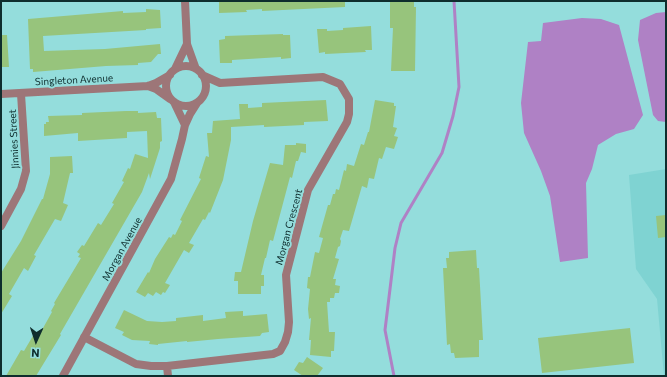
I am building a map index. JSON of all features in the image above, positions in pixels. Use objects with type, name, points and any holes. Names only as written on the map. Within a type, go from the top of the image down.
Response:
[{"type":"street","points":[[185,1],[188,44],[199,72],[206,81],[204,95]]},
{"type":"street","points":[[185,125],[166,90],[166,84],[188,44]]},
{"type":"street","points":[[173,72],[186,66],[199,72]]},
{"type":"street","name":"Singleton Avenue","points":[[1,94],[148,86],[156,83],[173,72]]},
{"type":"street","name":"Morgan Crescent","points":[[84,337],[136,364],[151,366],[167,366],[273,354],[280,351],[285,342],[289,322],[286,275],[308,190],[347,122],[349,114],[349,99],[340,84],[323,78],[220,82],[199,72]]},
{"type":"street","points":[[148,86],[156,89],[172,101],[186,106],[197,103],[220,82]]},
{"type":"street","name":"Jinnies Street","points":[[1,226],[21,189],[26,171],[21,94]]},
{"type":"street","name":"Morgan Avenue","points":[[62,376],[171,179],[185,125],[197,103]]},
{"type":"street","points":[[167,366],[168,376]]},
{"type":"shaded area","points":[[666,12],[666,122],[658,121],[653,115],[638,40],[640,20],[656,13]]},
{"type":"shaded area","points":[[582,18],[601,19],[619,25],[643,115],[634,129],[616,134],[598,145],[592,169],[586,183],[588,258],[560,262],[550,196],[541,171],[524,133],[521,103],[528,42],[541,41],[543,23]]},
{"type":"shaded area","points":[[666,169],[666,376],[664,376],[657,299],[636,269],[629,175]]},
{"type":"building","points":[[219,1],[345,1],[345,7],[262,11],[262,9],[246,10],[247,12],[219,13]]},
{"type":"building","points":[[390,1],[414,1],[414,7],[416,7],[415,71],[391,71],[393,28],[390,28]]},
{"type":"building","points":[[146,9],[160,10],[161,28],[43,36],[44,51],[105,49],[160,44],[161,54],[158,54],[151,62],[138,63],[138,65],[33,72],[33,69],[30,69],[28,19],[123,11],[123,13],[146,12]]},
{"type":"building","points":[[371,26],[372,50],[365,50],[366,52],[319,53],[317,29],[327,29],[327,31]]},
{"type":"building","points":[[1,35],[7,35],[9,67],[1,67]]},
{"type":"building","points":[[290,35],[291,58],[281,59],[281,57],[232,60],[232,63],[220,63],[219,40],[225,39],[225,36]]},
{"type":"building","points":[[326,100],[328,121],[304,122],[304,125],[231,127],[231,140],[223,180],[210,213],[209,212],[205,220],[203,219],[189,243],[194,245],[189,253],[184,250],[165,283],[170,285],[165,293],[163,292],[161,295],[156,292],[153,296],[148,293],[145,297],[136,292],[148,272],[149,273],[155,259],[169,237],[171,238],[173,234],[175,235],[182,221],[180,220],[201,179],[199,178],[206,156],[209,157],[207,133],[212,133],[213,121],[240,119],[239,104],[248,104],[248,108],[262,107],[262,103]]},
{"type":"building","points":[[375,100],[394,103],[394,106],[396,106],[393,127],[397,128],[394,136],[398,137],[394,149],[386,147],[382,159],[379,158],[374,179],[369,178],[367,188],[362,186],[349,231],[343,230],[340,239],[340,246],[338,247],[335,258],[339,259],[333,279],[336,279],[335,285],[340,286],[339,293],[335,293],[334,298],[330,298],[330,302],[327,302],[329,332],[335,332],[334,351],[331,351],[331,357],[310,355],[311,340],[309,340],[311,318],[309,319],[308,309],[310,289],[307,288],[308,277],[310,277],[315,252],[319,253],[323,238],[319,237],[328,205],[330,205],[336,189],[339,190],[347,164],[354,166],[361,144],[364,145],[369,132]]},
{"type":"building","points":[[138,111],[138,113],[156,112],[157,118],[161,118],[162,141],[160,142],[160,148],[150,179],[149,173],[142,192],[36,376],[6,376],[21,350],[24,351],[34,334],[38,337],[52,312],[54,303],[81,258],[78,257],[80,254],[77,252],[82,245],[84,246],[98,223],[101,225],[114,204],[112,203],[124,182],[122,181],[128,168],[130,169],[135,154],[148,158],[147,131],[127,132],[127,138],[78,141],[78,133],[44,136],[44,124],[49,122],[48,116]]},
{"type":"building","points":[[296,143],[306,144],[306,153],[301,152],[298,161],[296,161],[292,178],[290,177],[273,241],[270,240],[265,258],[261,275],[264,275],[264,286],[261,286],[261,294],[238,294],[238,281],[234,281],[235,272],[241,272],[253,221],[270,163],[283,165],[285,145],[296,145]]},
{"type":"building","points":[[72,156],[73,173],[70,173],[63,203],[68,205],[61,221],[55,219],[34,255],[36,256],[28,271],[24,268],[9,294],[12,296],[1,314],[1,273],[21,241],[43,199],[50,174],[50,157]]},
{"type":"building","points":[[666,215],[666,237],[658,238],[656,216]]},
{"type":"building","points":[[476,250],[477,268],[479,268],[483,340],[479,340],[479,357],[455,358],[454,353],[451,353],[450,344],[447,345],[443,268],[447,268],[446,258],[449,258],[449,252]]},
{"type":"building","points":[[124,310],[147,321],[162,322],[176,321],[176,318],[203,315],[203,321],[226,318],[225,312],[243,311],[243,316],[267,314],[269,332],[262,333],[260,336],[187,341],[158,345],[149,344],[150,341],[132,340],[122,335],[124,332],[115,328]]},
{"type":"building","points":[[630,328],[634,363],[542,373],[538,338]]},
{"type":"building","points":[[307,357],[323,368],[317,376],[303,376],[294,370],[299,362],[303,363]]},
{"type":"waterway","points":[[394,376],[385,330],[395,248],[401,223],[442,153],[453,116],[459,87],[454,1]]}]
